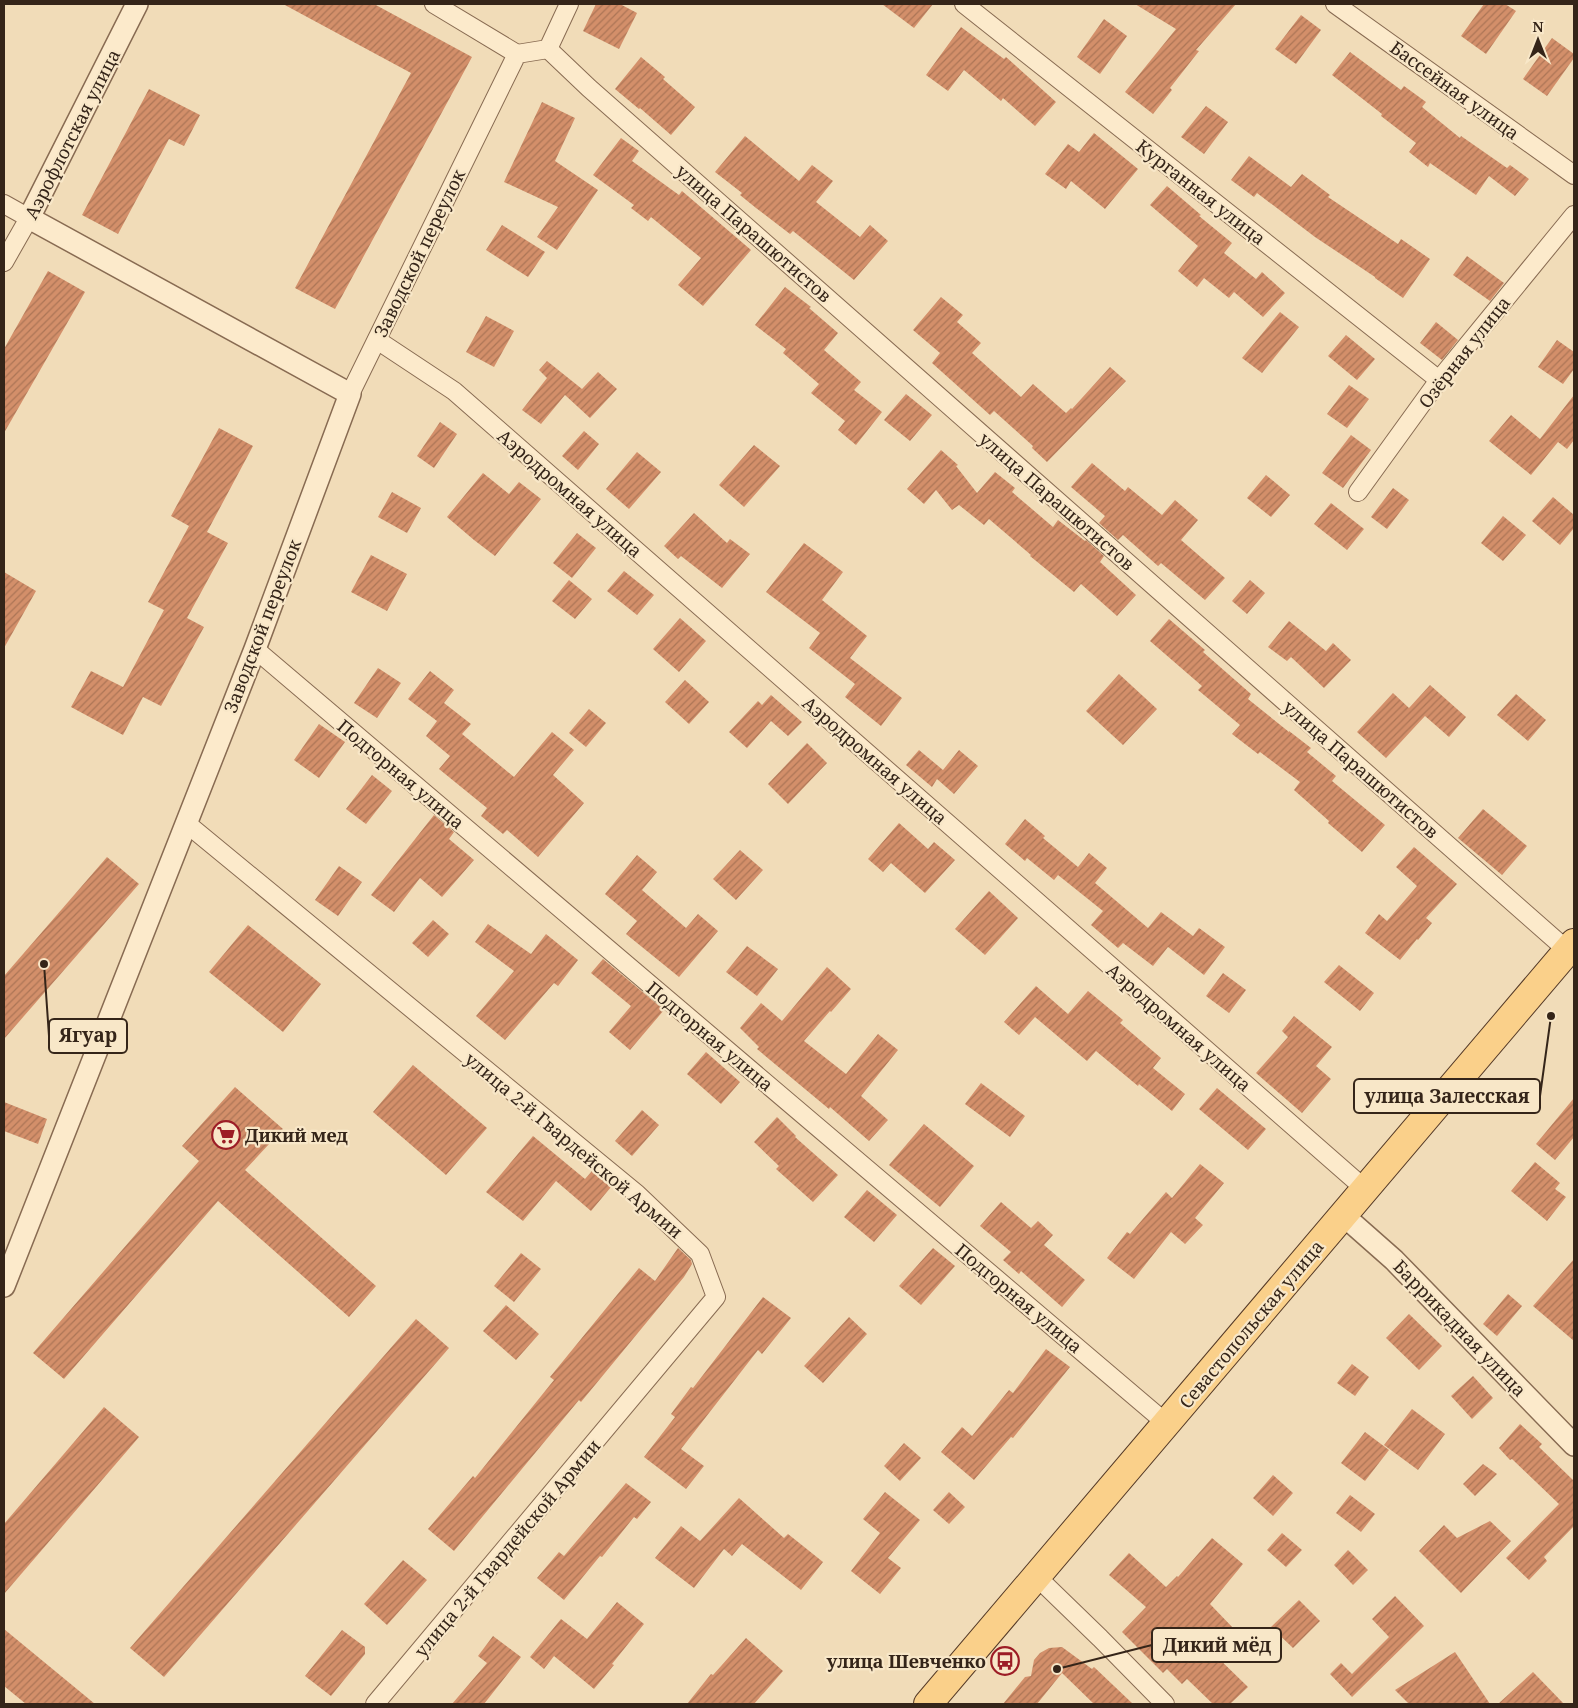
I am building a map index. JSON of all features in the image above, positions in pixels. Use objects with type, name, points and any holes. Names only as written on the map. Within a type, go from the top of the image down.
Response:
[{"type":"main road","name":"Севастопольская улица","points":[[928,1704],[1571,947]]},
{"type":"street","name":"Аэрофлотская улица","points":[[4,262],[29,218],[137,4]]},
{"type":"street","points":[[434,4],[517,54],[548,50],[569,4]]},
{"type":"street","name":"Курганная улица","points":[[964,4],[1439,380]]},
{"type":"street","name":"Бассейная улица","points":[[1335,4],[1574,175]]},
{"type":"street","name":"улица Парашютистов","points":[[548,50],[589,88],[1571,947]]},
{"type":"street","name":"Заводской переулок","points":[[4,1286],[254,649],[350,394],[517,54]]},
{"type":"street","points":[[4,204],[350,394]]},
{"type":"street","name":"Озёрная улица","points":[[1358,492],[1439,380],[1574,215]]},
{"type":"street","name":"Аэродромная улица","points":[[377,340],[454,391],[1365,1190]]},
{"type":"street","name":"Подгорная улица","points":[[254,649],[1166,1423]]},
{"type":"street","name":"улица 2-й Гвардейской Армии","points":[[186,823],[637,1194],[700,1254],[716,1297],[376,1704]]},
{"type":"street","name":"Баррикадная улица","points":[[1343,1215],[1394,1260],[1574,1444]]},
{"type":"street","points":[[1036,1576],[1165,1704]]},
{"type":"building","points":[[283,4],[374,4],[472,57],[335,309],[295,288],[411,73]]},
{"type":"building","points":[[596,4],[620,4],[637,13],[619,49],[583,31]]},
{"type":"building","points":[[882,4],[933,4],[914,28]]},
{"type":"building","points":[[1135,4],[1236,4],[1196,50],[1199,51],[1170,88],[1172,90],[1153,114],[1125,92],[1176,29]]},
{"type":"building","points":[[1484,4],[1505,4],[1516,11],[1486,54],[1461,36]]},
{"type":"building","points":[[1301,15],[1321,30],[1296,64],[1275,49]]},
{"type":"building","points":[[1104,19],[1127,36],[1100,74],[1077,57]]},
{"type":"building","points":[[961,27],[1004,59],[1006,57],[1056,102],[1035,126],[1003,98],[1001,101],[964,70],[948,91],[926,75]]},
{"type":"building","points":[[1552,38],[1574,54],[1574,58],[1547,96],[1523,79]]},
{"type":"building","points":[[1350,52],[1401,90],[1404,86],[1426,102],[1422,107],[1460,138],[1461,136],[1507,168],[1510,165],[1529,179],[1515,196],[1489,176],[1476,195],[1430,163],[1428,167],[1409,152],[1416,143],[1332,75]]},
{"type":"building","points":[[641,57],[665,77],[663,79],[695,107],[671,135],[615,89]]},
{"type":"building","points":[[149,89],[200,115],[184,146],[169,139],[118,234],[82,215]]},
{"type":"building","points":[[542,102],[575,118],[555,161],[598,190],[557,250],[537,237],[558,207],[504,182]]},
{"type":"building","points":[[1206,106],[1228,122],[1204,154],[1181,137]]},
{"type":"building","points":[[1094,133],[1138,169],[1105,209],[1071,181],[1066,189],[1045,174],[1068,144],[1079,152]]},
{"type":"building","points":[[745,136],[799,181],[812,165],[833,181],[816,202],[860,237],[870,225],[888,241],[854,280],[793,231],[790,234],[756,208],[740,195],[742,193],[715,172]]},
{"type":"building","points":[[621,138],[639,151],[632,161],[679,195],[682,191],[751,250],[703,306],[678,285],[701,258],[651,217],[648,221],[631,208],[634,205],[593,175]]},
{"type":"building","points":[[1249,156],[1291,187],[1302,174],[1330,195],[1328,197],[1398,244],[1401,239],[1430,259],[1403,298],[1315,237],[1257,193],[1254,197],[1231,180]]},
{"type":"building","points":[[1167,186],[1232,243],[1224,253],[1256,279],[1262,272],[1285,293],[1263,317],[1234,292],[1229,298],[1204,278],[1197,287],[1178,271],[1198,246],[1150,205]]},
{"type":"building","points":[[502,225],[545,252],[528,277],[486,250]]},
{"type":"building","points":[[1467,256],[1504,283],[1490,301],[1453,275]]},
{"type":"building","points":[[48,271],[85,292],[4,433],[4,349]]},
{"type":"building","points":[[785,287],[811,307],[809,308],[838,333],[824,350],[861,382],[854,390],[882,412],[856,445],[838,430],[845,421],[811,393],[819,384],[783,353],[786,349],[755,325]]},
{"type":"building","points":[[941,297],[963,315],[957,322],[981,343],[972,353],[1021,397],[1033,384],[1066,413],[1072,409],[1110,367],[1126,381],[1047,462],[1032,448],[1033,446],[994,411],[990,415],[932,363],[940,353],[913,330]]},
{"type":"building","points":[[1280,312],[1299,327],[1262,373],[1242,358]]},
{"type":"building","points":[[486,316],[514,331],[494,367],[466,352]]},
{"type":"building","points":[[1436,322],[1458,340],[1442,360],[1420,343]]},
{"type":"building","points":[[1346,335],[1375,359],[1357,380],[1328,356]]},
{"type":"building","points":[[1557,340],[1574,352],[1574,369],[1563,384],[1538,367]]},
{"type":"building","points":[[547,361],[582,389],[598,372],[617,389],[590,418],[565,395],[541,424],[522,410],[547,378],[539,370]]},
{"type":"building","points":[[1349,385],[1369,399],[1347,428],[1327,414]]},
{"type":"building","points":[[906,394],[932,415],[910,441],[884,420]]},
{"type":"building","points":[[1574,395],[1574,440],[1567,449],[1558,442],[1531,475],[1489,441],[1511,415],[1540,439]]},
{"type":"building","points":[[440,422],[457,434],[434,468],[417,456]]},
{"type":"building","points":[[219,428],[253,446],[207,532],[228,543],[187,618],[204,627],[161,706],[143,697],[123,735],[71,707],[91,671],[123,687],[164,610],[148,602],[189,526],[171,516]]},
{"type":"building","points":[[584,431],[599,444],[578,470],[562,456]]},
{"type":"building","points":[[1351,435],[1371,450],[1343,488],[1322,473]]},
{"type":"building","points":[[754,445],[780,466],[744,507],[719,485]]},
{"type":"building","points":[[941,450],[958,465],[956,466],[977,493],[995,472],[1015,488],[1012,492],[1053,527],[1058,520],[1086,540],[1104,556],[1100,562],[1136,595],[1117,616],[1081,584],[1074,592],[989,519],[984,525],[959,505],[952,510],[936,490],[924,504],[907,489]]},
{"type":"building","points":[[637,452],[661,472],[629,509],[606,489]]},
{"type":"building","points":[[1092,463],[1125,491],[1128,487],[1162,515],[1175,500],[1198,520],[1181,540],[1225,578],[1205,600],[1161,563],[1158,566],[1123,535],[1118,540],[1099,523],[1105,516],[1071,487]]},
{"type":"building","points":[[483,473],[509,494],[519,482],[541,499],[495,556],[447,517]]},
{"type":"building","points":[[1266,475],[1290,495],[1271,517],[1247,498]]},
{"type":"building","points":[[1393,488],[1409,500],[1387,529],[1371,517]]},
{"type":"building","points":[[392,492],[421,508],[407,533],[378,517]]},
{"type":"building","points":[[1553,497],[1574,515],[1574,528],[1560,545],[1532,521]]},
{"type":"building","points":[[1331,503],[1364,529],[1347,550],[1314,524]]},
{"type":"building","points":[[694,513],[727,543],[730,539],[750,554],[722,588],[681,556],[678,559],[664,546]]},
{"type":"building","points":[[1503,516],[1526,535],[1503,561],[1481,543]]},
{"type":"building","points":[[577,533],[596,548],[572,578],[553,563]]},
{"type":"building","points":[[804,543],[843,572],[822,600],[867,636],[850,658],[902,698],[881,726],[845,697],[855,684],[809,648],[820,633],[766,592]]},
{"type":"building","points":[[371,555],[407,574],[387,611],[351,592]]},
{"type":"building","points":[[624,571],[654,595],[637,615],[607,591]]},
{"type":"building","points":[[4,572],[36,591],[4,648]]},
{"type":"building","points":[[569,580],[592,599],[575,619],[552,601]]},
{"type":"building","points":[[1250,580],[1265,593],[1247,614],[1232,601]]},
{"type":"building","points":[[680,618],[706,641],[679,672],[653,649]]},
{"type":"building","points":[[1169,619],[1251,694],[1248,699],[1311,748],[1307,752],[1336,776],[1332,781],[1385,825],[1362,852],[1294,790],[1300,782],[1232,734],[1240,725],[1198,690],[1202,686],[1150,641]]},
{"type":"building","points":[[1289,621],[1326,651],[1333,643],[1351,660],[1324,688],[1291,657],[1287,661],[1268,647]]},
{"type":"building","points":[[378,668],[401,683],[377,718],[354,703]]},
{"type":"building","points":[[430,671],[454,690],[444,703],[471,724],[462,734],[514,777],[552,732],[574,750],[553,775],[584,803],[538,857],[507,830],[503,834],[481,816],[487,808],[439,769],[450,756],[426,736],[437,721],[408,699]]},
{"type":"building","points":[[1119,674],[1157,709],[1123,745],[1086,711]]},
{"type":"building","points":[[685,680],[709,702],[689,724],[665,702]]},
{"type":"building","points":[[1430,685],[1466,717],[1449,737],[1425,716],[1386,758],[1357,732],[1393,693],[1409,708]]},
{"type":"building","points":[[1516,694],[1546,720],[1528,741],[1497,715]]},
{"type":"building","points":[[771,695],[802,722],[788,736],[771,721],[747,748],[729,732],[758,701],[762,705]]},
{"type":"building","points":[[589,709],[606,723],[586,747],[569,733]]},
{"type":"building","points":[[319,724],[345,742],[319,778],[294,760]]},
{"type":"building","points":[[807,743],[827,763],[788,804],[768,784]]},
{"type":"building","points":[[919,750],[943,770],[959,750],[978,766],[954,794],[937,779],[932,787],[906,765]]},
{"type":"building","points":[[372,775],[392,791],[366,824],[346,809]]},
{"type":"building","points":[[1483,809],[1527,846],[1502,875],[1458,838]]},
{"type":"building","points":[[434,815],[454,832],[449,839],[474,860],[442,897],[420,878],[394,912],[371,895]]},
{"type":"building","points":[[1025,819],[1045,836],[1043,838],[1078,867],[1089,853],[1107,868],[1095,883],[1148,928],[1161,912],[1193,936],[1199,928],[1225,947],[1204,975],[1168,947],[1153,966],[1123,943],[1118,948],[1091,925],[1103,911],[1058,875],[1054,880],[1027,858],[1025,861],[1005,844]]},
{"type":"building","points":[[899,823],[928,849],[934,842],[955,860],[925,893],[891,863],[883,872],[868,859]]},
{"type":"building","points":[[1414,847],[1457,884],[1426,918],[1432,923],[1400,960],[1365,933],[1379,914],[1387,921],[1417,886],[1396,867]]},
{"type":"building","points":[[740,850],[763,870],[736,900],[713,879]]},
{"type":"building","points":[[637,855],[657,872],[642,890],[686,928],[698,914],[718,931],[679,977],[626,934],[637,921],[605,894]]},
{"type":"building","points":[[107,857],[139,884],[4,1039],[4,976]]},
{"type":"building","points":[[339,866],[362,882],[338,916],[315,900]]},
{"type":"building","points":[[989,891],[1018,918],[985,955],[955,929]]},
{"type":"building","points":[[433,920],[449,934],[428,957],[412,943]]},
{"type":"building","points":[[488,924],[531,954],[546,934],[578,960],[558,986],[554,983],[505,1040],[476,1016],[514,971],[475,942]]},
{"type":"building","points":[[248,925],[321,984],[283,1032],[209,972]]},
{"type":"building","points":[[747,946],[778,969],[757,996],[726,972]]},
{"type":"building","points":[[603,959],[664,1010],[630,1050],[609,1032],[631,1006],[591,973]]},
{"type":"building","points":[[1339,965],[1374,993],[1360,1011],[1324,982]]},
{"type":"building","points":[[827,967],[851,989],[804,1041],[846,1074],[878,1034],[898,1050],[861,1096],[888,1120],[869,1141],[830,1107],[829,1109],[757,1049],[759,1047],[740,1028],[761,1003],[782,1021]]},
{"type":"building","points":[[1223,973],[1246,990],[1229,1013],[1206,996]]},
{"type":"building","points":[[1036,986],[1068,1014],[1088,991],[1123,1020],[1120,1023],[1161,1058],[1153,1068],[1185,1094],[1172,1111],[1096,1051],[1087,1061],[1035,1017],[1019,1035],[1004,1022]]},
{"type":"building","points":[[1294,1016],[1332,1047],[1316,1066],[1331,1079],[1302,1113],[1256,1073],[1288,1037],[1282,1031]]},
{"type":"building","points":[[706,1052],[740,1082],[721,1104],[687,1074]]},
{"type":"building","points":[[413,1065],[487,1128],[446,1175],[373,1112]]},
{"type":"building","points":[[981,1083],[1025,1116],[1010,1137],[965,1104]]},
{"type":"building","points":[[235,1087],[283,1129],[245,1170],[376,1286],[349,1317],[218,1201],[64,1379],[33,1353],[199,1161],[182,1146]]},
{"type":"building","points":[[1217,1088],[1266,1129],[1248,1150],[1199,1109]]},
{"type":"building","points":[[1574,1098],[1574,1137],[1555,1160],[1536,1144]]},
{"type":"building","points":[[4,1102],[47,1119],[38,1144],[4,1131]]},
{"type":"building","points":[[642,1110],[659,1125],[632,1156],[615,1141]]},
{"type":"building","points":[[777,1117],[795,1137],[838,1175],[813,1202],[776,1169],[779,1166],[754,1142]]},
{"type":"building","points":[[924,1124],[974,1166],[940,1207],[889,1165]]},
{"type":"building","points":[[533,1136],[585,1179],[592,1171],[611,1187],[591,1211],[556,1181],[523,1221],[486,1192]]},
{"type":"building","points":[[1535,1162],[1560,1183],[1555,1189],[1566,1197],[1547,1221],[1511,1191]]},
{"type":"building","points":[[1200,1164],[1224,1183],[1195,1218],[1203,1225],[1185,1244],[1171,1232],[1134,1279],[1107,1258],[1127,1232],[1130,1234],[1166,1192],[1172,1198]]},
{"type":"building","points":[[867,1190],[897,1215],[874,1242],[844,1217]]},
{"type":"building","points":[[1001,1202],[1031,1228],[1038,1221],[1053,1235],[1044,1245],[1085,1280],[1062,1307],[1021,1271],[1019,1274],[1003,1260],[1011,1252],[980,1226]]},
{"type":"building","points":[[678,1248],[691,1260],[692,1264],[684,1277],[454,1551],[428,1529],[473,1476],[475,1478],[554,1380],[550,1377],[639,1268],[655,1281]]},
{"type":"building","points":[[933,1248],[955,1266],[921,1305],[899,1286]]},
{"type":"building","points":[[521,1253],[541,1269],[514,1302],[494,1286]]},
{"type":"building","points":[[1574,1259],[1574,1341],[1533,1306]]},
{"type":"building","points":[[1508,1294],[1522,1306],[1497,1336],[1483,1324]]},
{"type":"building","points":[[763,1297],[791,1318],[762,1354],[758,1350],[681,1449],[704,1466],[686,1489],[644,1457],[675,1417],[671,1414],[691,1387],[693,1388]]},
{"type":"building","points":[[506,1305],[539,1334],[516,1360],[483,1331]]},
{"type":"building","points":[[1409,1314],[1442,1346],[1419,1370],[1386,1338]]},
{"type":"building","points":[[849,1317],[867,1334],[823,1383],[804,1366]]},
{"type":"building","points":[[416,1319],[449,1348],[164,1677],[130,1648]]},
{"type":"building","points":[[1046,1349],[1070,1367],[1013,1438],[1011,1437],[974,1480],[941,1452],[962,1427],[972,1436],[1009,1390],[1013,1393]]},
{"type":"building","points":[[1352,1364],[1369,1377],[1355,1396],[1337,1383]]},
{"type":"building","points":[[1473,1376],[1493,1398],[1472,1419],[1451,1396]]},
{"type":"building","points":[[104,1407],[139,1437],[4,1594],[4,1524]]},
{"type":"building","points":[[1412,1409],[1445,1434],[1418,1470],[1384,1445]]},
{"type":"building","points":[[1520,1424],[1542,1444],[1539,1447],[1574,1481],[1574,1526],[1544,1557],[1547,1561],[1529,1580],[1506,1558],[1559,1504],[1499,1448]]},
{"type":"building","points":[[1365,1432],[1389,1450],[1365,1481],[1341,1463]]},
{"type":"building","points":[[904,1443],[921,1458],[900,1481],[884,1466]]},
{"type":"building","points":[[1483,1464],[1497,1474],[1475,1496],[1463,1484]]},
{"type":"building","points":[[1273,1475],[1293,1493],[1273,1516],[1253,1498]]},
{"type":"building","points":[[626,1483],[651,1502],[637,1519],[634,1517],[564,1600],[537,1578],[559,1552],[564,1556]]},
{"type":"building","points":[[885,1492],[920,1520],[888,1558],[901,1568],[880,1594],[851,1571],[880,1533],[863,1519]]},
{"type":"building","points":[[949,1492],[965,1507],[949,1524],[933,1510]]},
{"type":"building","points":[[1350,1495],[1375,1514],[1361,1532],[1336,1513]]},
{"type":"building","points":[[739,1498],[784,1538],[788,1534],[823,1562],[801,1590],[742,1544],[732,1556],[724,1549],[694,1588],[655,1558],[681,1526],[700,1541]]},
{"type":"building","points":[[1490,1521],[1511,1541],[1461,1593],[1419,1551],[1444,1525],[1457,1538]]},
{"type":"building","points":[[1282,1533],[1302,1550],[1286,1567],[1267,1550]]},
{"type":"building","points":[[1212,1538],[1243,1564],[1210,1604],[1235,1630],[1212,1652],[1248,1687],[1230,1704],[1213,1704],[1187,1679],[1182,1684],[1167,1669],[1163,1673],[1122,1632],[1146,1607],[1109,1575],[1129,1553],[1166,1587],[1178,1577]]},
{"type":"building","points":[[1348,1550],[1368,1570],[1353,1585],[1334,1565]]},
{"type":"building","points":[[403,1560],[427,1580],[387,1625],[364,1604]]},
{"type":"building","points":[[1395,1596],[1424,1626],[1352,1697],[1330,1674],[1341,1663],[1352,1674],[1389,1637],[1372,1619]]},
{"type":"building","points":[[1299,1600],[1320,1621],[1293,1648],[1271,1627]]},
{"type":"building","points":[[617,1602],[644,1624],[594,1689],[554,1656],[544,1669],[530,1657],[561,1619],[587,1639]]},
{"type":"building","points":[[4,1629],[95,1704],[26,1704],[4,1686]]},
{"type":"building","points":[[342,1630],[365,1647],[365,1654],[331,1696],[305,1676]]},
{"type":"building","points":[[493,1636],[521,1657],[484,1704],[452,1704],[487,1663],[478,1656]]},
{"type":"building","points":[[746,1638],[783,1671],[754,1704],[687,1704],[711,1674],[713,1675]]},
{"type":"building","points":[[1062,1647],[1092,1669],[1094,1667],[1133,1704],[1094,1704],[1062,1673],[1037,1704],[1003,1704],[1025,1677],[1031,1676],[1034,1660],[1040,1653],[1049,1648]]},
{"type":"building","points":[[1455,1652],[1490,1704],[1409,1704],[1395,1690]]},
{"type":"building","points":[[1533,1672],[1564,1704],[1498,1704]]},
{"type":"place","name":"Ягуар","points":[[44,964]]},
{"type":"place","name":"улица Залесская","points":[[1551,1016]]},
{"type":"place","name":"Дикий мед","points":[[226,1135]]},
{"type":"place","name":"улица Шевченко","points":[[1005,1661]]},
{"type":"place","name":"Дикий мёд","points":[[1057,1669]]}]
